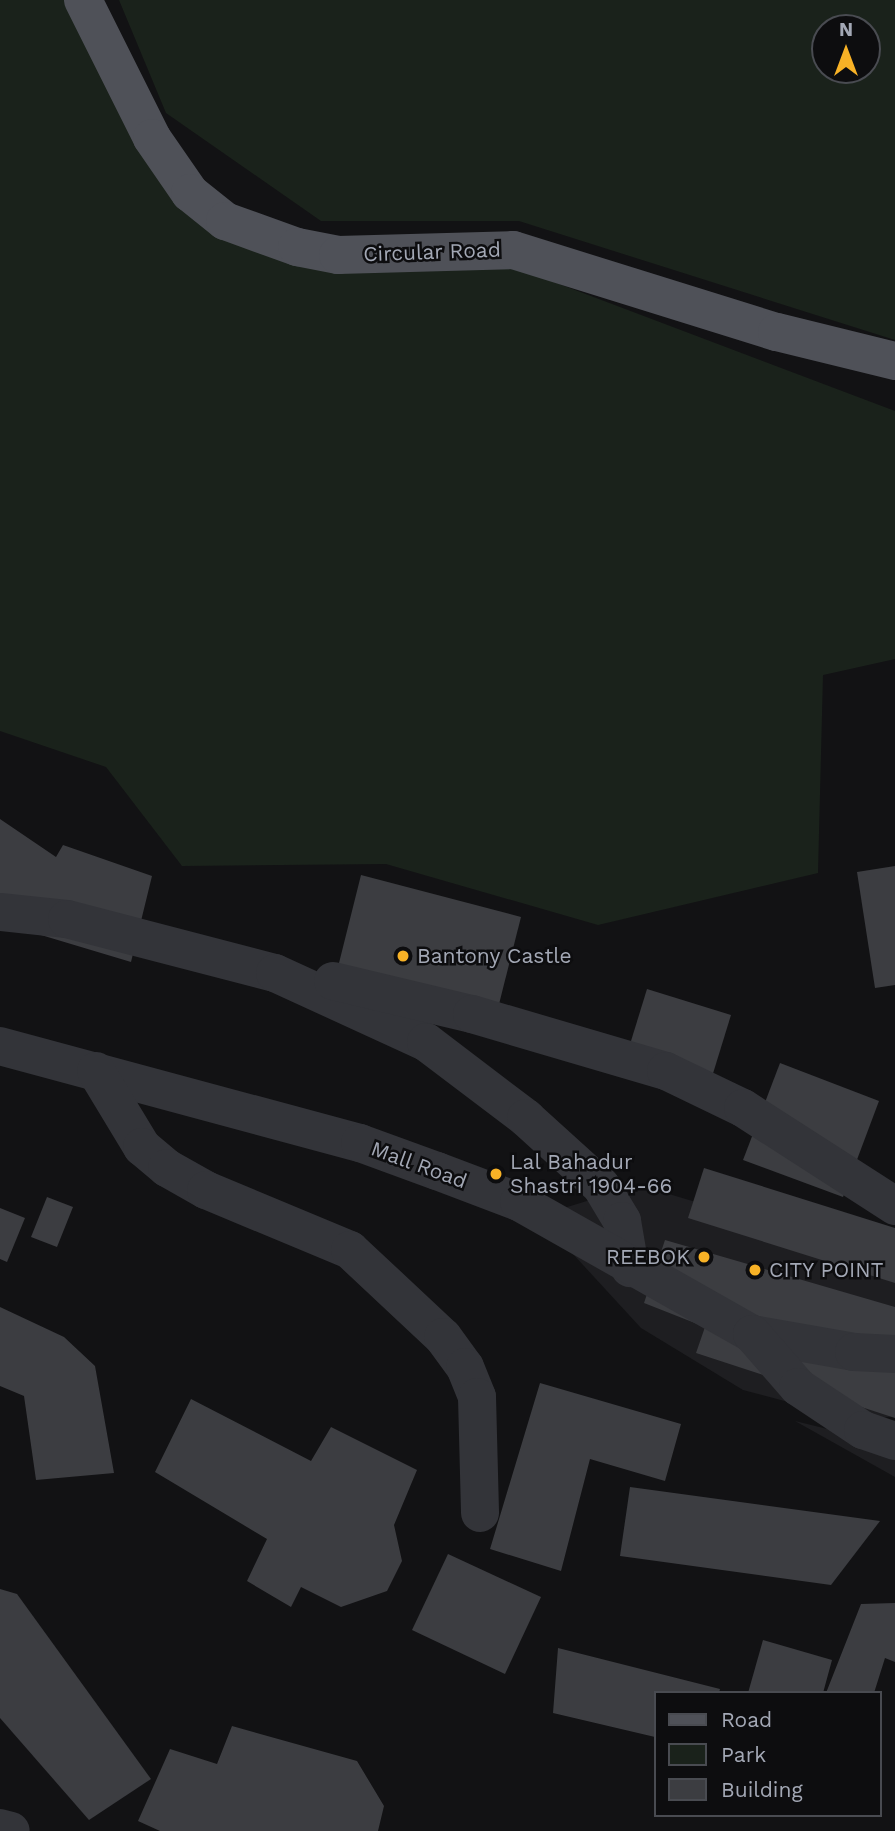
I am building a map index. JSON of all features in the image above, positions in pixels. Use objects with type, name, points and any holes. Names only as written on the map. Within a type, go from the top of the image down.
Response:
[{"type":"main road","name":"Circular Road","points":[[83,0],[152,138],[190,193],[225,221],[297,247],[338,255],[513,250],[777,332],[895,361]]},
{"type":"street","points":[[0,912],[67,919],[275,973],[360,984],[666,1071],[743,1108],[895,1206]]},
{"type":"street","points":[[275,973],[426,1042],[526,1118],[601,1185],[622,1221],[630,1268]]},
{"type":"street","name":"Mall Road","points":[[0,1046],[276,1124],[360,1143],[519,1202],[630,1268],[752,1334],[854,1352],[895,1354]]},
{"type":"street","points":[[96,1071],[142,1147],[167,1168],[206,1190],[349,1250],[443,1337],[465,1367],[477,1397],[480,1513]]},
{"type":"street","points":[[752,1334],[798,1387],[863,1430],[895,1441]]},
{"type":"street","points":[[0,1828],[11,1831]]},
{"type":"shaded area","points":[[639,1185],[895,1262],[895,1416],[860,1421],[743,1390],[641,1328],[538,1216]]},
{"type":"shaded area","points":[[795,1421],[868,1439],[895,1434],[895,1477]]},
{"type":"green space","points":[[0,0],[79,0],[145,149],[292,262],[509,265],[895,411],[895,659],[823,675],[818,873],[598,925],[386,864],[182,866],[106,767],[0,731]]},
{"type":"green space","points":[[119,0],[895,0],[895,340],[519,221],[321,221],[166,113]]},
{"type":"building","points":[[0,819],[56,857],[63,845],[152,876],[131,962],[31,932],[0,898]]},
{"type":"building","points":[[895,866],[895,985],[875,988],[857,872]]},
{"type":"building","points":[[361,875],[521,917],[493,1028],[333,987]]},
{"type":"building","points":[[647,989],[731,1015],[707,1093],[623,1067]]},
{"type":"building","points":[[780,1063],[879,1101],[843,1197],[743,1160]]},
{"type":"building","points":[[704,1168],[895,1228],[895,1283],[688,1218]]},
{"type":"building","points":[[47,1197],[73,1207],[57,1247],[31,1237]]},
{"type":"building","points":[[0,1208],[25,1218],[7,1262],[0,1259]]},
{"type":"building","points":[[665,1240],[895,1307],[895,1418],[696,1353],[705,1327],[644,1303]]},
{"type":"building","points":[[0,1307],[64,1337],[95,1366],[114,1473],[36,1480],[24,1396],[0,1386]]},
{"type":"building","points":[[540,1383],[681,1424],[665,1481],[590,1459],[561,1571],[490,1549]]},
{"type":"building","points":[[191,1399],[311,1461],[331,1427],[417,1470],[394,1525],[402,1561],[387,1591],[341,1607],[301,1587],[291,1607],[247,1581],[267,1539],[155,1472]]},
{"type":"building","points":[[630,1487],[880,1521],[831,1585],[620,1556]]},
{"type":"building","points":[[448,1554],[541,1597],[505,1674],[412,1630]]},
{"type":"building","points":[[0,1589],[17,1594],[151,1779],[89,1820],[0,1718]]},
{"type":"building","points":[[895,1603],[895,1662],[885,1658],[875,1691],[827,1691],[861,1604]]},
{"type":"building","points":[[763,1640],[832,1660],[824,1691],[749,1691]]},
{"type":"building","points":[[558,1648],[720,1689],[654,1691],[654,1737],[553,1713]]},
{"type":"building","points":[[232,1726],[357,1761],[384,1806],[378,1831],[160,1831],[138,1821],[170,1749],[217,1764]]},
{"type":"place","name":"Bantony Castle","points":[[403,956]]},
{"type":"place","name":"Lal Bahadur Shastri 1904-66","points":[[496,1174]]},
{"type":"place","name":"REEBOK","points":[[704,1257]]},
{"type":"place","name":"CITY POINT","points":[[755,1270]]}]
